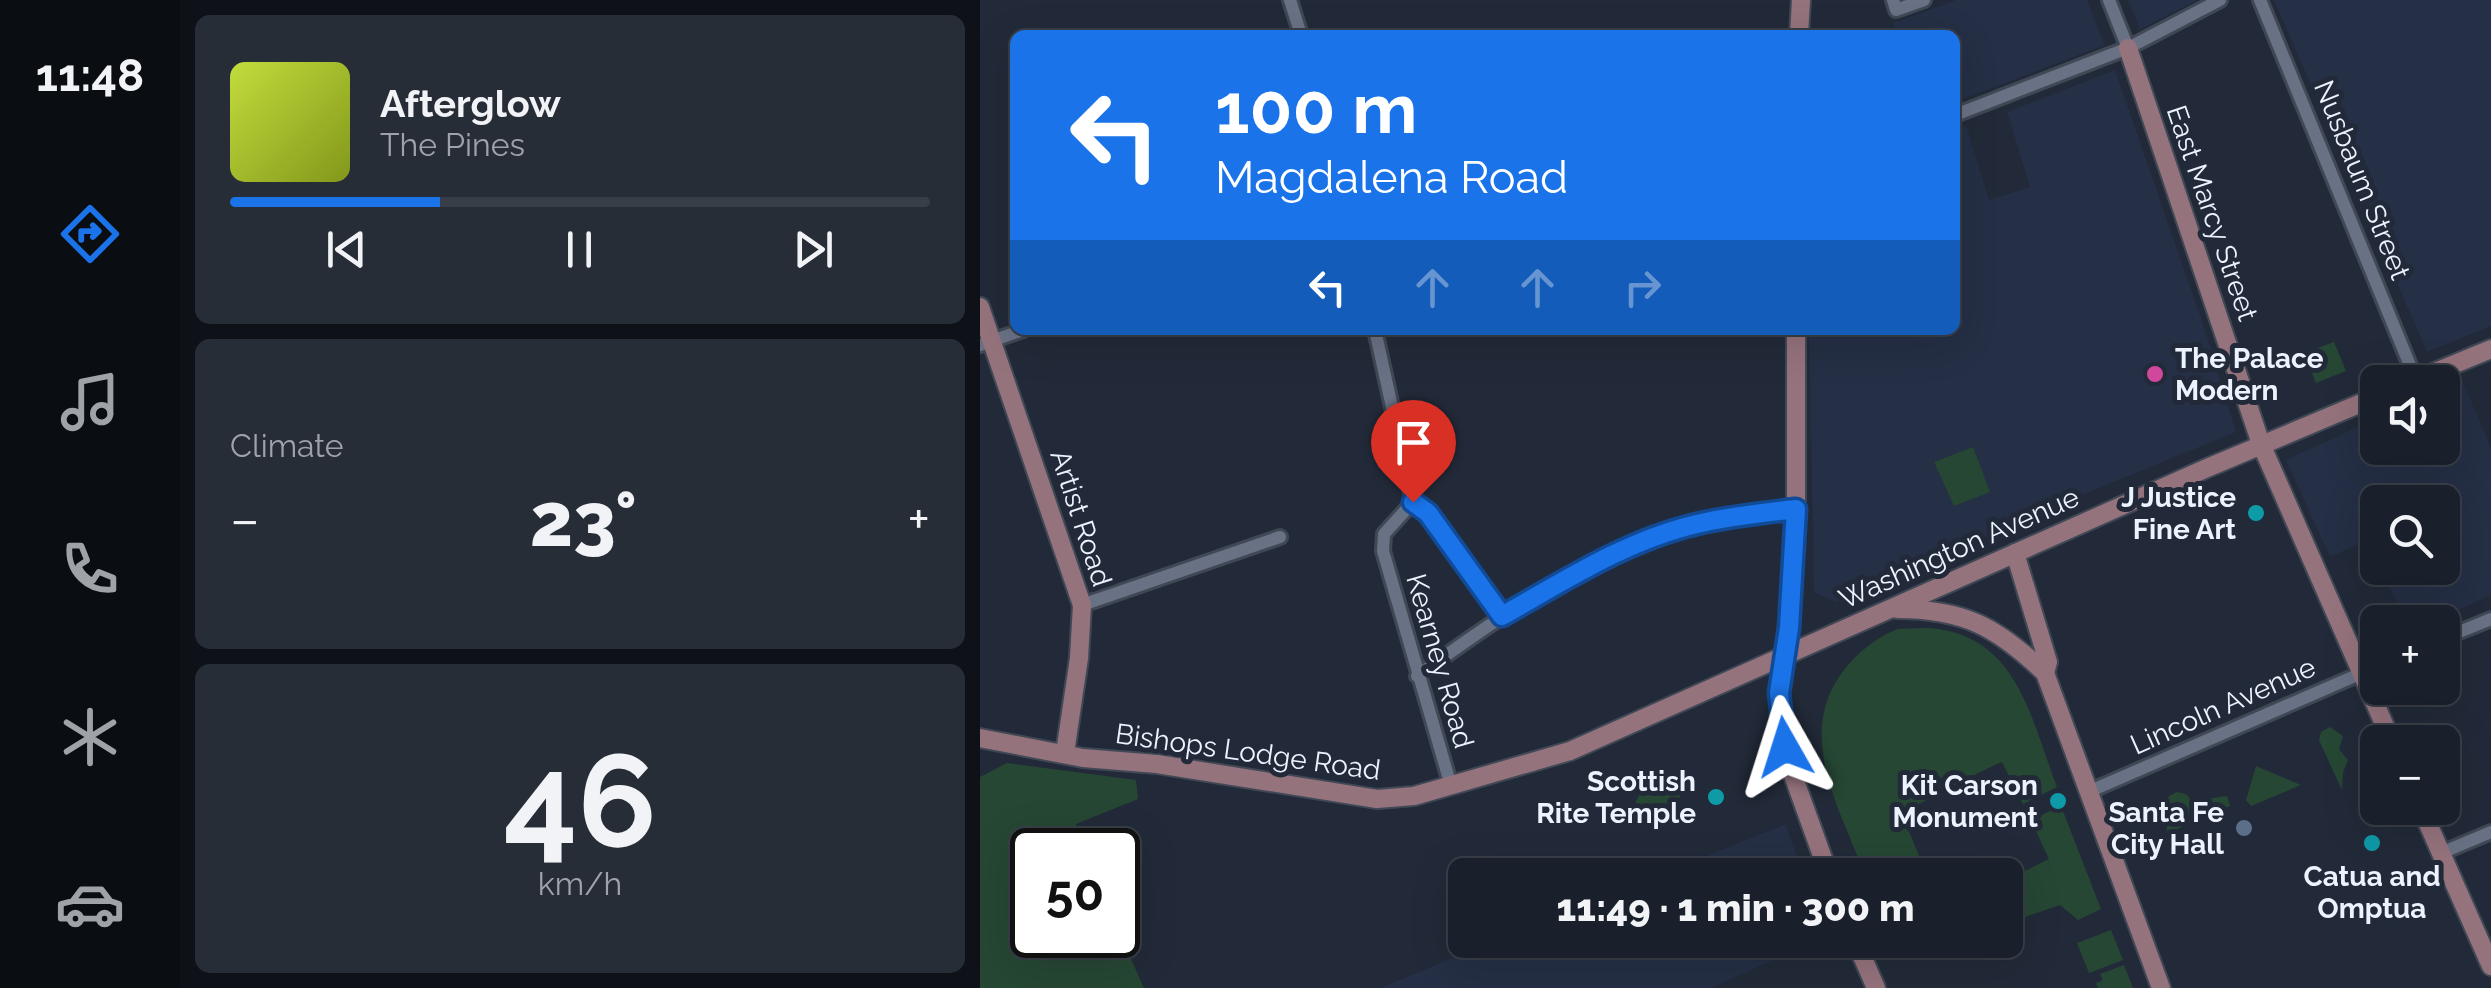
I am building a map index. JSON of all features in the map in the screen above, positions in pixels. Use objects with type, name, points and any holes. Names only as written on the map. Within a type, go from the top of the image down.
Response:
[{"type":"street","points":[[1290,0],[1299,30]]},
{"type":"street","points":[[1799,30],[1801,0]]},
{"type":"street","points":[[1893,0],[1896,10],[1924,0]]},
{"type":"street","name":"East Marcy Street","points":[[2109,0],[2261,444],[2360,650]]},
{"type":"street","points":[[1960,113],[2128,48],[2220,0]]},
{"type":"street","name":"Nusbaum Street","points":[[2260,0],[2408,365]]},
{"type":"street","name":"Artist Road","points":[[980,308],[986,343],[1082,605],[1079,658],[1064,753]]},
{"type":"street","points":[[986,343],[1010,335]]},
{"type":"street","points":[[1376,335],[1413,502],[1428,513],[1502,616]]},
{"type":"street","points":[[1796,335],[1796,509],[1779,693],[1785,747],[1823,858]]},
{"type":"street","points":[[2454,365],[2491,350]]},
{"type":"street","name":"Washington Avenue","points":[[1785,657],[2014,552],[2360,403]]},
{"type":"street","name":"Kearney Road","points":[[1413,502],[1384,534],[1383,551],[1450,786]]},
{"type":"street","points":[[1417,676],[1502,616],[1598,562],[1696,524],[1796,509]]},
{"type":"street","points":[[1082,605],[1280,536]]},
{"type":"street","points":[[2014,552],[2048,662],[2045,673]]},
{"type":"street","points":[[1892,609],[1943,611],[1976,622],[2010,642],[2045,673],[2162,988]]},
{"type":"street","points":[[2460,632],[2491,619]]},
{"type":"street","name":"Bishops Lodge Road","points":[[980,738],[1377,799],[1414,796],[1570,751],[1785,657]]},
{"type":"street","name":"Lincoln Avenue","points":[[2088,792],[2360,673]]},
{"type":"street","points":[[2429,825],[2491,966]]},
{"type":"street","points":[[2441,853],[2491,832]]},
{"type":"street","points":[[1863,958],[1876,988]]},
{"type":"shaded area","points":[[1956,0],[2087,0],[2105,45],[1960,100],[1960,30],[1896,30],[1893,23]]},
{"type":"shaded area","points":[[2128,0],[2198,0],[2140,29]]},
{"type":"shaded area","points":[[2274,0],[2491,0],[2491,326],[2427,352]]},
{"type":"shaded area","points":[[2115,70],[2236,432],[1835,602],[1814,592],[1809,335],[1960,335],[1960,127],[1966,125],[1989,200],[2030,187],[2007,112]]},
{"type":"shaded area","points":[[2460,380],[2491,448],[2491,595],[2460,609],[2460,605],[2397,605],[2389,585],[2460,585],[2460,485],[2360,485],[2360,544],[2330,557],[2286,460],[2360,426],[2360,465],[2460,465]]},
{"type":"shaded area","points":[[1786,824],[1797,858],[1701,858]]},
{"type":"shaded area","points":[[1452,958],[1778,958],[1711,988],[1380,988]]},
{"type":"green space","points":[[2334,342],[2346,371],[2316,383],[2304,353]]},
{"type":"green space","points":[[1973,447],[1990,492],[1954,506],[1934,462]]},
{"type":"green space","points":[[1898,629],[1938,629],[1965,636],[1987,649],[2019,688],[2057,787],[2023,804],[2002,762],[1901,812],[1920,858],[1858,858],[1826,769],[1823,716],[1832,690],[1848,665],[1884,635]]},
{"type":"green space","points":[[2330,727],[2343,736],[2339,749],[2348,760],[2342,790],[2319,740],[2321,732]]},
{"type":"green space","points":[[1007,763],[1136,780],[1138,799],[1076,824],[1077,828],[1010,828],[1010,958],[1131,958],[1144,988],[980,988],[980,777]]},
{"type":"green space","points":[[2256,766],[2301,785],[2251,806],[2246,800]]},
{"type":"green space","points":[[1674,778],[1681,795],[1680,808],[1644,825],[1635,804],[1640,793]]},
{"type":"green space","points":[[2177,792],[2192,801],[2227,796],[2230,806],[2168,833],[2159,805]]},
{"type":"green space","points":[[2061,806],[2101,909],[2078,920],[2060,905],[2023,918],[2023,872],[2049,859],[2031,820]]},
{"type":"green space","points":[[2111,930],[2123,960],[2089,973],[2077,943]]},
{"type":"green space","points":[[2124,965],[2133,988],[2098,988],[2096,983],[2103,980],[2100,974]]},
{"type":"place","name":"The Palace Modern","points":[[2155,374]]},
{"type":"place","name":"J Justice Fine Art","points":[[2256,513]]},
{"type":"place","name":"Scottish Rite Temple","points":[[1716,797]]},
{"type":"place","name":"Kit Carson Monument","points":[[2058,801]]},
{"type":"place","name":"Santa Fe City Hall","points":[[2244,828]]},
{"type":"place","name":"Catua and Omptua","points":[[2372,843]]},
{"type":"route","points":[[1413,502],[1428,513],[1502,616],[1598,562],[1664,534],[1696,524],[1796,509],[1789,628],[1779,693],[1785,747]]}]
